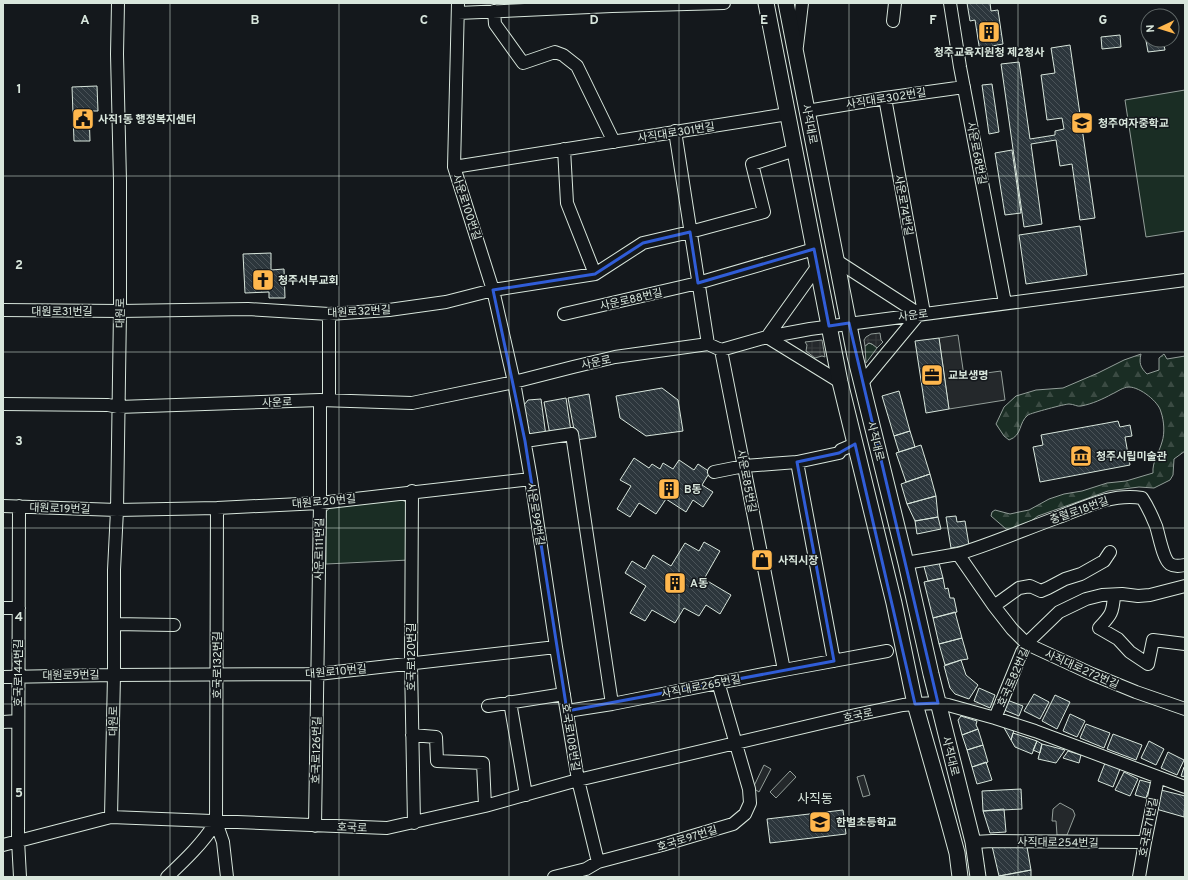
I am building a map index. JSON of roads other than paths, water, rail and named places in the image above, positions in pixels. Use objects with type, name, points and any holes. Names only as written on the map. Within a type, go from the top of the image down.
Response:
[{"type":"main road","name":"사직대로","points":[[766,3],[840,382],[894,603],[915,704],[957,853],[960,877]]},
{"type":"main road","name":"사직대로","points":[[786,3],[861,384],[906,563],[972,842],[978,877]]},
{"type":"street","name":"대원로","points":[[110,817],[120,311],[120,181],[117,54],[118,3]]},
{"type":"street","points":[[458,8],[494,11],[507,7],[724,3]]},
{"type":"street","points":[[796,53],[802,3]]},
{"type":"street","points":[[893,21],[895,3]]},
{"type":"street","name":"사운로68번길","points":[[950,3],[964,87],[1005,303]]},
{"type":"street","name":"사운로100번길","points":[[458,8],[454,167],[493,290],[514,382]]},
{"type":"street","points":[[494,11],[495,24],[523,63],[555,52],[564,55],[577,66],[614,142]]},
{"type":"street","name":"사직대로302번길","points":[[807,111],[964,87]]},
{"type":"street","name":"사운로74번길","points":[[885,98],[921,313]]},
{"type":"street","name":"사직대로301번길","points":[[454,167],[788,114]]},
{"type":"street","points":[[675,131],[708,344],[721,350]]},
{"type":"street","points":[[564,149],[567,203],[595,274]]},
{"type":"street","name":"사직대로","points":[[690,232],[764,212],[752,164],[795,150]]},
{"type":"street","name":"대원로32번길","points":[[120,311],[248,309],[328,314],[388,310],[446,302],[493,290],[595,274],[643,243],[690,232]]},
{"type":"street","points":[[698,283],[814,249]]},
{"type":"street","points":[[837,261],[921,313],[861,384]]},
{"type":"street","points":[[818,267],[767,337],[840,382]]},
{"type":"street","name":"사운로","points":[[721,350],[767,337],[829,326],[1185,280]]},
{"type":"street","name":"사운로88번길","points":[[564,314],[698,283]]},
{"type":"street","name":"대원로31번길","points":[[3,310],[120,311]]},
{"type":"street","name":"사운로111번길","points":[[318,674],[320,503],[328,314]]},
{"type":"street","name":"사운로","points":[[3,404],[108,405],[118,407],[324,400],[412,403],[514,382],[573,366],[615,357],[708,344]]},
{"type":"street","name":"사운로85번길","points":[[721,350],[784,670]]},
{"type":"street","name":"사운로99번길","points":[[514,382],[525,441],[556,647]]},
{"type":"street","points":[[525,441],[572,434],[612,704]]},
{"type":"street","name":"사직대로","points":[[714,472],[744,466],[797,462],[839,453],[841,450],[855,444]]},
{"type":"street","points":[[797,462],[834,661]]},
{"type":"street","name":"대원로20번길","points":[[117,510],[217,508],[320,503],[531,479]]},
{"type":"street","name":"호국로120번길","points":[[412,492],[411,664],[414,823]]},
{"type":"street","name":"충렬로18번길","points":[[958,554],[986,546],[1107,499],[1132,497],[1142,498],[1148,507],[1156,526],[1166,559],[1170,564],[1176,566],[1185,565]]},
{"type":"street","name":"대원로19번길","points":[[3,506],[117,510]]},
{"type":"street","name":"호국로144번길","points":[[19,506],[18,840],[20,877]]},
{"type":"street","name":"호국로132번길","points":[[216,822],[218,674],[217,508]]},
{"type":"street","points":[[994,606],[1019,588],[1030,586],[1041,591],[1065,579],[1081,574],[1104,560],[1110,552]]},
{"type":"street","points":[[906,563],[958,554]]},
{"type":"street","name":"사직대로272번길","points":[[958,554],[994,606],[1027,644],[1114,683],[1185,709]]},
{"type":"street","name":"호국로82번길","points":[[995,718],[1022,652],[1027,644],[1055,616],[1071,605],[1102,595],[1150,595],[1185,586]]},
{"type":"street","points":[[1114,595],[1114,607],[1110,615],[1099,628],[1118,640],[1130,652],[1148,664],[1153,640],[1185,644]]},
{"type":"street","points":[[3,608],[19,608]]},
{"type":"street","points":[[114,624],[174,625]]},
{"type":"street","name":"대원로10번길","points":[[114,674],[318,674],[556,647]]},
{"type":"street","name":"호국로108번길","points":[[556,647],[578,780],[598,862]]},
{"type":"street","name":"사직대로265번길","points":[[567,711],[612,704],[718,682],[887,651]]},
{"type":"street","name":"대원로9번길","points":[[3,677],[114,674]]},
{"type":"street","name":"호국로126번길","points":[[315,826],[318,674]]},
{"type":"street","name":"호국로97번길","points":[[554,877],[586,869],[598,862],[733,824],[745,814],[750,803],[749,788],[718,682]]},
{"type":"street","name":"호국로108번길","points":[[488,706],[564,694]]},
{"type":"street","points":[[510,702],[526,795]]},
{"type":"street","name":"호국로","points":[[3,844],[110,817],[387,828],[485,806],[578,780],[735,743],[903,705],[915,704],[938,703],[995,718],[1035,731],[1185,787]]},
{"type":"street","points":[[3,722],[18,722]]},
{"type":"street","points":[[412,735],[436,737],[437,761],[483,763],[485,806]]},
{"type":"street","name":"호국로71번길","points":[[1140,877],[1144,842],[1158,778]]},
{"type":"street","points":[[167,877],[197,848],[208,835],[216,822]]},
{"type":"street","points":[[216,822],[223,842],[227,877]]},
{"type":"street","name":"사직대로254번길","points":[[972,842],[1144,842]]},
{"type":"place","name":"청주교육지원청 제2청사","points":[[989,32]]},
{"type":"place","name":"사직1동 행정복지센터","points":[[83,119]]},
{"type":"place","name":"청주여자중학교","points":[[1082,123]]},
{"type":"place","name":"청주서부교회","points":[[263,280]]},
{"type":"place","name":"교보생명","points":[[932,375]]},
{"type":"place","name":"청주시립미술관","points":[[1081,456]]},
{"type":"place","name":"B동","points":[[669,489]]},
{"type":"place","name":"사직시장","points":[[762,560]]},
{"type":"place","name":"A동","points":[[675,583]]},
{"type":"place","name":"한벌초등학교","points":[[820,822]]},
{"type":"district","name":"사직동","points":[[815,798]]}]
